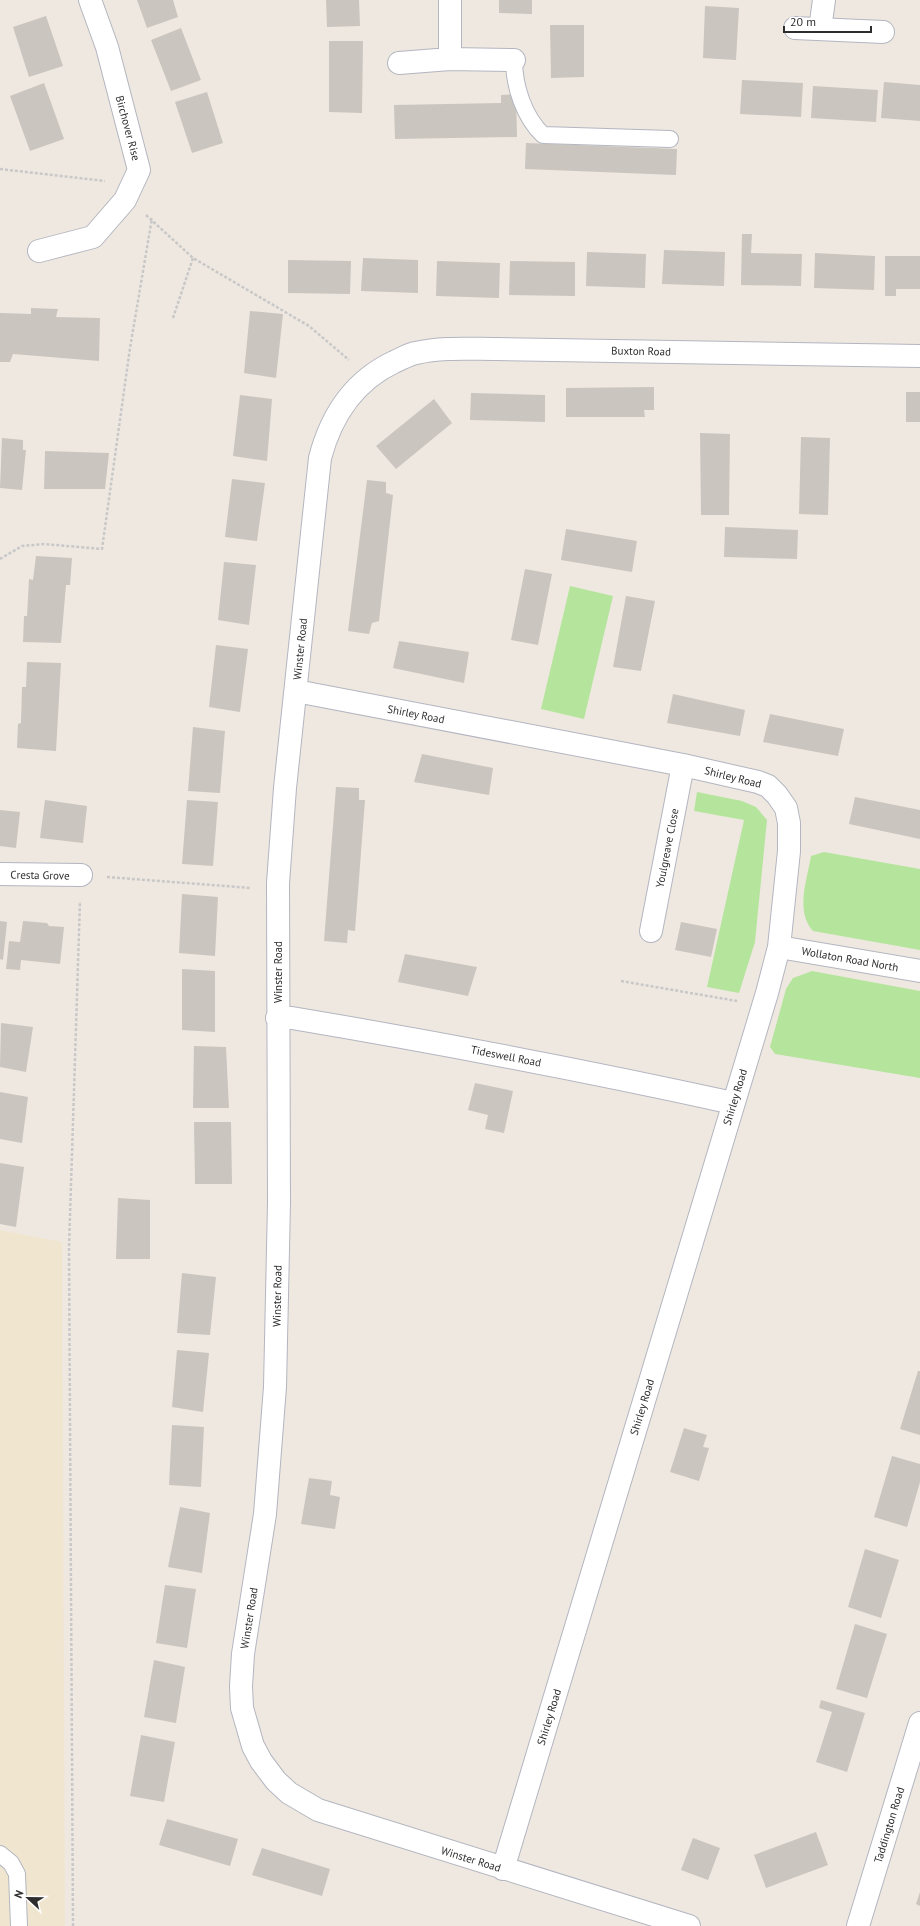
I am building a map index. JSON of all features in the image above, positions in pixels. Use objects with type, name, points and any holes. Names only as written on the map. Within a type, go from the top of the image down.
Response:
[{"type":"street","name":"Birchover Rise","points":[[39,251],[93,238],[125,200],[139,170],[107,47],[90,0]]},
{"type":"street","points":[[450,0],[450,59]]},
{"type":"street","points":[[820,29],[824,0]]},
{"type":"street","points":[[795,28],[883,32]]},
{"type":"street","points":[[399,63],[450,59],[514,60]]},
{"type":"street","name":"Buxton Road","points":[[368,378],[385,366],[414,353],[440,349],[920,356]]},
{"type":"street","name":"Winster Road","points":[[368,378],[351,394],[340,408],[327,434],[320,458],[285,788],[278,883],[277,1018],[279,1202],[275,1387],[265,1514],[243,1654],[241,1686],[242,1708],[253,1746],[261,1761],[276,1781],[302,1802],[318,1810],[689,1926]]},
{"type":"street","name":"Shirley Road","points":[[296,691],[683,765],[758,782],[768,786],[778,795],[786,808],[789,823],[789,851],[779,947],[763,1005],[503,1869]]},
{"type":"street","name":"Youlgreave Close","points":[[651,931],[683,765]]},
{"type":"street","name":"Cresta Grove","points":[[0,874],[81,875]]},
{"type":"street","name":"Wollaton Road North","points":[[779,947],[920,971]]},
{"type":"street","name":"Tideswell Road","points":[[277,1018],[292,1018],[410,1038],[570,1068],[733,1103]]},
{"type":"street","name":"Taddington Road","points":[[858,1926],[912,1780],[920,1724]]},
{"type":"lane","points":[[514,60],[514,76],[519,94],[536,129],[543,135],[670,139]]},
{"type":"lane","points":[[0,1854],[11,1863],[17,1874],[19,1926]]},
{"type":"path","points":[[0,168],[111,182],[125,200],[152,218],[193,258],[309,326],[368,378]]},
{"type":"path","points":[[0,559],[22,546],[44,544],[102,549],[128,363],[152,218]]},
{"type":"path","points":[[174,318],[193,258]]},
{"type":"path","points":[[73,1926],[69,1248],[81,875],[248,888],[278,883]]},
{"type":"path","points":[[621,981],[763,1005]]},
{"type":"shaded area","points":[[0,1230],[62,1242],[65,1926],[0,1926]]},
{"type":"green space","points":[[570,586],[613,596],[584,719],[541,709]]},
{"type":"green space","points":[[697,792],[742,801],[756,807],[767,820],[755,942],[739,993],[707,987],[744,820],[694,811]]},
{"type":"green space","points":[[824,852],[920,869],[920,950],[813,931],[808,923],[803,905],[805,885],[811,856]]},
{"type":"green space","points":[[812,971],[920,991],[920,1078],[775,1054],[770,1047],[786,989],[793,978]]},
{"type":"building","points":[[137,0],[173,0],[178,17],[147,28]]},
{"type":"building","points":[[326,0],[359,0],[360,26],[327,27]]},
{"type":"building","points":[[499,0],[532,0],[532,14],[499,13]]},
{"type":"building","points":[[705,6],[739,8],[736,60],[703,58]]},
{"type":"building","points":[[46,16],[63,66],[29,77],[13,27]]},
{"type":"building","points":[[550,25],[584,25],[584,77],[551,78]]},
{"type":"building","points":[[181,28],[201,80],[171,91],[151,40]]},
{"type":"building","points":[[329,41],[363,41],[362,113],[329,112]]},
{"type":"building","points":[[742,80],[803,83],[801,117],[740,114]]},
{"type":"building","points":[[884,82],[920,85],[920,121],[881,118]]},
{"type":"building","points":[[44,83],[64,139],[30,151],[10,96]]},
{"type":"building","points":[[813,86],[878,90],[876,122],[811,118]]},
{"type":"building","points":[[207,92],[223,143],[192,153],[175,102]]},
{"type":"building","points":[[516,94],[517,137],[395,139],[394,105],[501,103],[501,95]]},
{"type":"building","points":[[526,143],[677,149],[676,175],[525,169]]},
{"type":"building","points":[[742,234],[752,234],[751,253],[802,254],[801,286],[741,285]]},
{"type":"building","points":[[664,250],[725,252],[724,286],[662,284]]},
{"type":"building","points":[[587,252],[646,254],[645,288],[586,286]]},
{"type":"building","points":[[815,253],[875,256],[874,290],[814,288]]},
{"type":"building","points":[[885,256],[920,256],[920,289],[896,289],[896,296],[885,296]]},
{"type":"building","points":[[363,258],[418,260],[418,293],[361,291]]},
{"type":"building","points":[[288,260],[351,261],[350,294],[288,293]]},
{"type":"building","points":[[437,261],[500,263],[499,298],[436,296]]},
{"type":"building","points":[[510,261],[575,262],[575,296],[509,295]]},
{"type":"building","points":[[31,308],[58,309],[56,317],[100,318],[99,361],[13,354],[10,362],[0,362],[0,313],[31,314]]},
{"type":"building","points":[[250,311],[283,314],[276,378],[244,373]]},
{"type":"building","points":[[654,387],[654,410],[644,410],[645,417],[566,417],[566,388]]},
{"type":"building","points":[[906,392],[920,392],[920,422],[906,422]]},
{"type":"building","points":[[471,393],[545,395],[545,422],[470,420]]},
{"type":"building","points":[[240,395],[272,399],[267,461],[233,456]]},
{"type":"building","points":[[434,399],[452,423],[396,469],[376,446]]},
{"type":"building","points":[[700,433],[730,434],[729,515],[701,515]]},
{"type":"building","points":[[801,437],[830,438],[828,515],[799,514]]},
{"type":"building","points":[[2,438],[23,440],[23,450],[26,450],[22,490],[0,488]]},
{"type":"building","points":[[45,451],[109,453],[105,489],[44,489]]},
{"type":"building","points":[[232,479],[265,483],[257,541],[225,537]]},
{"type":"building","points":[[367,480],[386,482],[386,493],[393,495],[379,621],[372,623],[369,634],[348,631]]},
{"type":"building","points":[[725,527],[798,530],[797,559],[724,557]]},
{"type":"building","points":[[566,529],[637,541],[632,572],[561,560]]},
{"type":"building","points":[[36,556],[72,558],[70,585],[66,585],[61,643],[23,642],[24,616],[27,616],[29,579],[33,580]]},
{"type":"building","points":[[224,562],[256,565],[249,625],[218,620]]},
{"type":"building","points":[[525,569],[552,574],[538,645],[511,640]]},
{"type":"building","points":[[626,596],[655,601],[641,671],[613,667]]},
{"type":"building","points":[[399,641],[469,652],[464,683],[393,668]]},
{"type":"building","points":[[216,645],[248,649],[240,712],[209,707]]},
{"type":"building","points":[[27,662],[61,663],[56,751],[17,748],[18,724],[21,723],[22,687],[26,687]]},
{"type":"building","points":[[673,694],[745,710],[740,736],[667,723]]},
{"type":"building","points":[[770,714],[844,729],[838,756],[763,742]]},
{"type":"building","points":[[193,727],[225,731],[220,793],[188,791]]},
{"type":"building","points":[[422,754],[493,768],[489,795],[414,782]]},
{"type":"building","points":[[336,787],[359,788],[359,800],[365,800],[355,931],[348,930],[347,943],[324,941]]},
{"type":"building","points":[[855,797],[920,810],[920,839],[849,824]]},
{"type":"building","points":[[45,800],[87,806],[83,843],[40,838]]},
{"type":"building","points":[[187,800],[218,802],[213,866],[182,864]]},
{"type":"building","points":[[0,810],[20,812],[16,848],[0,846]]},
{"type":"building","points":[[182,894],[218,897],[215,956],[179,953]]},
{"type":"building","points":[[0,921],[7,922],[3,960],[0,959]]},
{"type":"building","points":[[23,921],[47,923],[49,926],[64,927],[60,964],[21,960],[20,970],[6,969],[9,941],[20,942]]},
{"type":"building","points":[[681,922],[717,929],[711,957],[675,950]]},
{"type":"building","points":[[405,954],[477,967],[468,996],[398,982]]},
{"type":"building","points":[[182,969],[215,971],[215,1032],[182,1030]]},
{"type":"building","points":[[1,1023],[33,1027],[26,1072],[0,1067]]},
{"type":"building","points":[[194,1046],[226,1047],[229,1108],[193,1108]]},
{"type":"building","points":[[475,1083],[513,1091],[504,1133],[485,1129],[488,1115],[468,1110]]},
{"type":"building","points":[[0,1092],[28,1097],[22,1143],[0,1139]]},
{"type":"building","points":[[194,1122],[231,1122],[232,1184],[195,1184]]},
{"type":"building","points":[[0,1163],[24,1167],[16,1227],[0,1224]]},
{"type":"building","points":[[118,1198],[150,1200],[150,1259],[116,1259]]},
{"type":"building","points":[[182,1273],[216,1277],[210,1335],[177,1333]]},
{"type":"building","points":[[177,1350],[209,1353],[203,1412],[172,1407]]},
{"type":"building","points":[[918,1371],[920,1371],[920,1435],[900,1429]]},
{"type":"building","points":[[172,1425],[204,1427],[201,1487],[169,1485]]},
{"type":"building","points":[[684,1428],[707,1435],[703,1447],[709,1448],[699,1481],[670,1472]]},
{"type":"building","points":[[892,1456],[920,1464],[920,1482],[907,1527],[874,1517]]},
{"type":"building","points":[[309,1478],[332,1481],[330,1495],[340,1497],[335,1529],[301,1524]]},
{"type":"building","points":[[180,1507],[210,1513],[202,1573],[168,1567]]},
{"type":"building","points":[[865,1549],[899,1560],[881,1618],[848,1607]]},
{"type":"building","points":[[165,1585],[196,1589],[187,1648],[156,1643]]},
{"type":"building","points":[[855,1624],[887,1634],[867,1698],[836,1689]]},
{"type":"building","points":[[154,1660],[185,1667],[176,1723],[144,1717]]},
{"type":"building","points":[[821,1700],[865,1713],[847,1772],[816,1762],[832,1712],[819,1708]]},
{"type":"building","points":[[141,1735],[175,1742],[164,1802],[130,1796]]},
{"type":"building","points":[[167,1819],[238,1839],[230,1866],[159,1845]]},
{"type":"building","points":[[816,1832],[828,1865],[766,1888],[754,1855]]},
{"type":"building","points":[[693,1838],[720,1848],[708,1880],[681,1870]]},
{"type":"building","points":[[262,1848],[330,1869],[322,1896],[252,1875]]},
{"type":"building","points":[[920,1892],[920,1906],[916,1904]]}]
